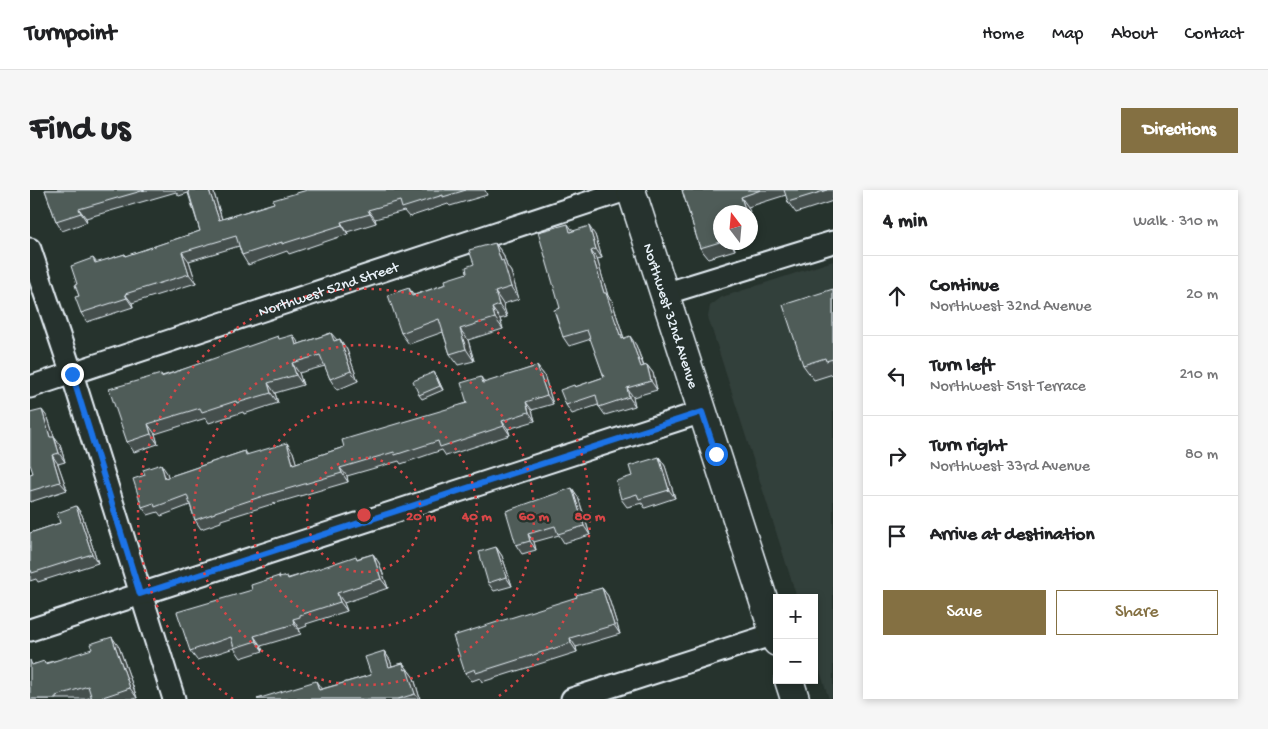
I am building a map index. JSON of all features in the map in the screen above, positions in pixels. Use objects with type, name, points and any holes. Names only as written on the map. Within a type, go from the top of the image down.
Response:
[{"type":"main road","name":"Northwest 32nd Avenue","points":[[630,190],[773,632]]},
{"type":"main road","points":[[790,684],[795,699]]},
{"type":"street","name":"Northwest 52nd Street","points":[[30,387],[626,190]]},
{"type":"street","points":[[664,294],[833,242]]},
{"type":"street","points":[[30,248],[72,374],[174,699]]},
{"type":"street","points":[[30,630],[702,412]]},
{"type":"street","points":[[572,699],[773,639]]},
{"type":"shaded area","points":[[833,261],[833,697],[829,699],[818,665],[818,594],[796,594],[708,317],[710,306],[722,297]]},
{"type":"building","points":[[45,190],[145,190],[79,209],[81,213],[56,221]]},
{"type":"building","points":[[188,190],[209,190],[219,220],[274,203],[273,200],[307,190],[466,190],[402,208],[400,201],[368,210],[370,214],[341,222],[342,225],[242,255],[236,236],[182,252],[189,274],[125,294],[127,298],[81,313],[75,297],[79,296],[71,266],[93,258],[95,263],[125,254],[125,256],[200,231]]},
{"type":"building","points":[[682,190],[761,190],[741,197],[744,205],[713,205],[713,244],[700,248]]},
{"type":"building","points":[[784,190],[827,190],[788,202]]},
{"type":"building","points":[[568,224],[570,232],[589,226],[596,249],[591,251],[620,335],[622,339],[630,336],[641,367],[647,365],[651,381],[627,388],[629,397],[599,407],[596,395],[566,405],[560,390],[604,377],[587,330],[563,337],[554,310],[560,308],[538,232]]},
{"type":"building","points":[[495,243],[501,261],[503,260],[511,287],[495,292],[499,305],[492,308],[495,318],[460,329],[466,349],[450,354],[439,319],[401,333],[388,295],[409,288],[412,296],[446,284],[445,280],[467,273],[466,267],[474,264],[469,250]]},
{"type":"building","points":[[833,289],[833,359],[826,361],[825,358],[803,365],[783,305]]},
{"type":"building","points":[[331,333],[334,341],[340,339],[351,371],[330,379],[320,355],[292,363],[296,375],[268,383],[271,393],[237,403],[236,401],[202,412],[200,408],[148,424],[151,434],[127,442],[109,389],[161,374],[161,377],[278,336],[279,339],[293,335],[296,345]]},
{"type":"building","points":[[537,366],[547,395],[526,402],[529,412],[502,421],[504,426],[440,447],[438,441],[395,455],[394,452],[340,468],[342,473],[260,497],[195,520],[187,495],[155,507],[154,503],[142,507],[133,479],[145,475],[143,470],[161,464],[165,478],[245,451],[246,455],[287,443],[293,464],[344,447],[342,440],[467,403],[461,383],[481,377],[483,383]]},
{"type":"building","points":[[434,372],[440,386],[419,395],[413,381]]},
{"type":"building","points":[[42,410],[50,437],[54,437],[59,453],[52,455],[60,482],[30,491],[30,474],[33,473],[30,464],[30,413]]},
{"type":"building","points":[[659,457],[669,490],[639,499],[637,494],[621,499],[616,481],[632,476],[629,466]]},
{"type":"building","points":[[572,488],[584,526],[558,534],[555,526],[528,534],[530,541],[516,545],[506,511]]},
{"type":"building","points":[[76,506],[92,554],[32,573],[30,570],[30,533],[60,523],[57,513]]},
{"type":"building","points":[[496,547],[506,577],[488,583],[479,552]]},
{"type":"building","points":[[373,554],[381,579],[337,593],[340,602],[300,615],[300,617],[293,619],[294,624],[254,636],[256,641],[234,648],[231,637],[190,651],[177,612],[252,590],[251,585],[279,576],[279,578],[287,576],[288,579],[356,556],[357,559]]},
{"type":"building","points":[[602,588],[614,625],[570,638],[571,643],[476,673],[475,669],[465,673],[453,636]]},
{"type":"building","points":[[112,637],[130,688],[97,699],[92,699],[88,686],[56,696],[56,699],[30,699],[30,660],[32,665],[44,661],[45,664],[92,649],[90,644]]},
{"type":"building","points":[[384,651],[389,667],[403,663],[405,670],[407,669],[415,694],[398,699],[257,699],[316,681],[319,690],[371,675],[365,657]]},
{"type":"route","points":[[72,374],[140,594],[702,412],[716,454]]}]
